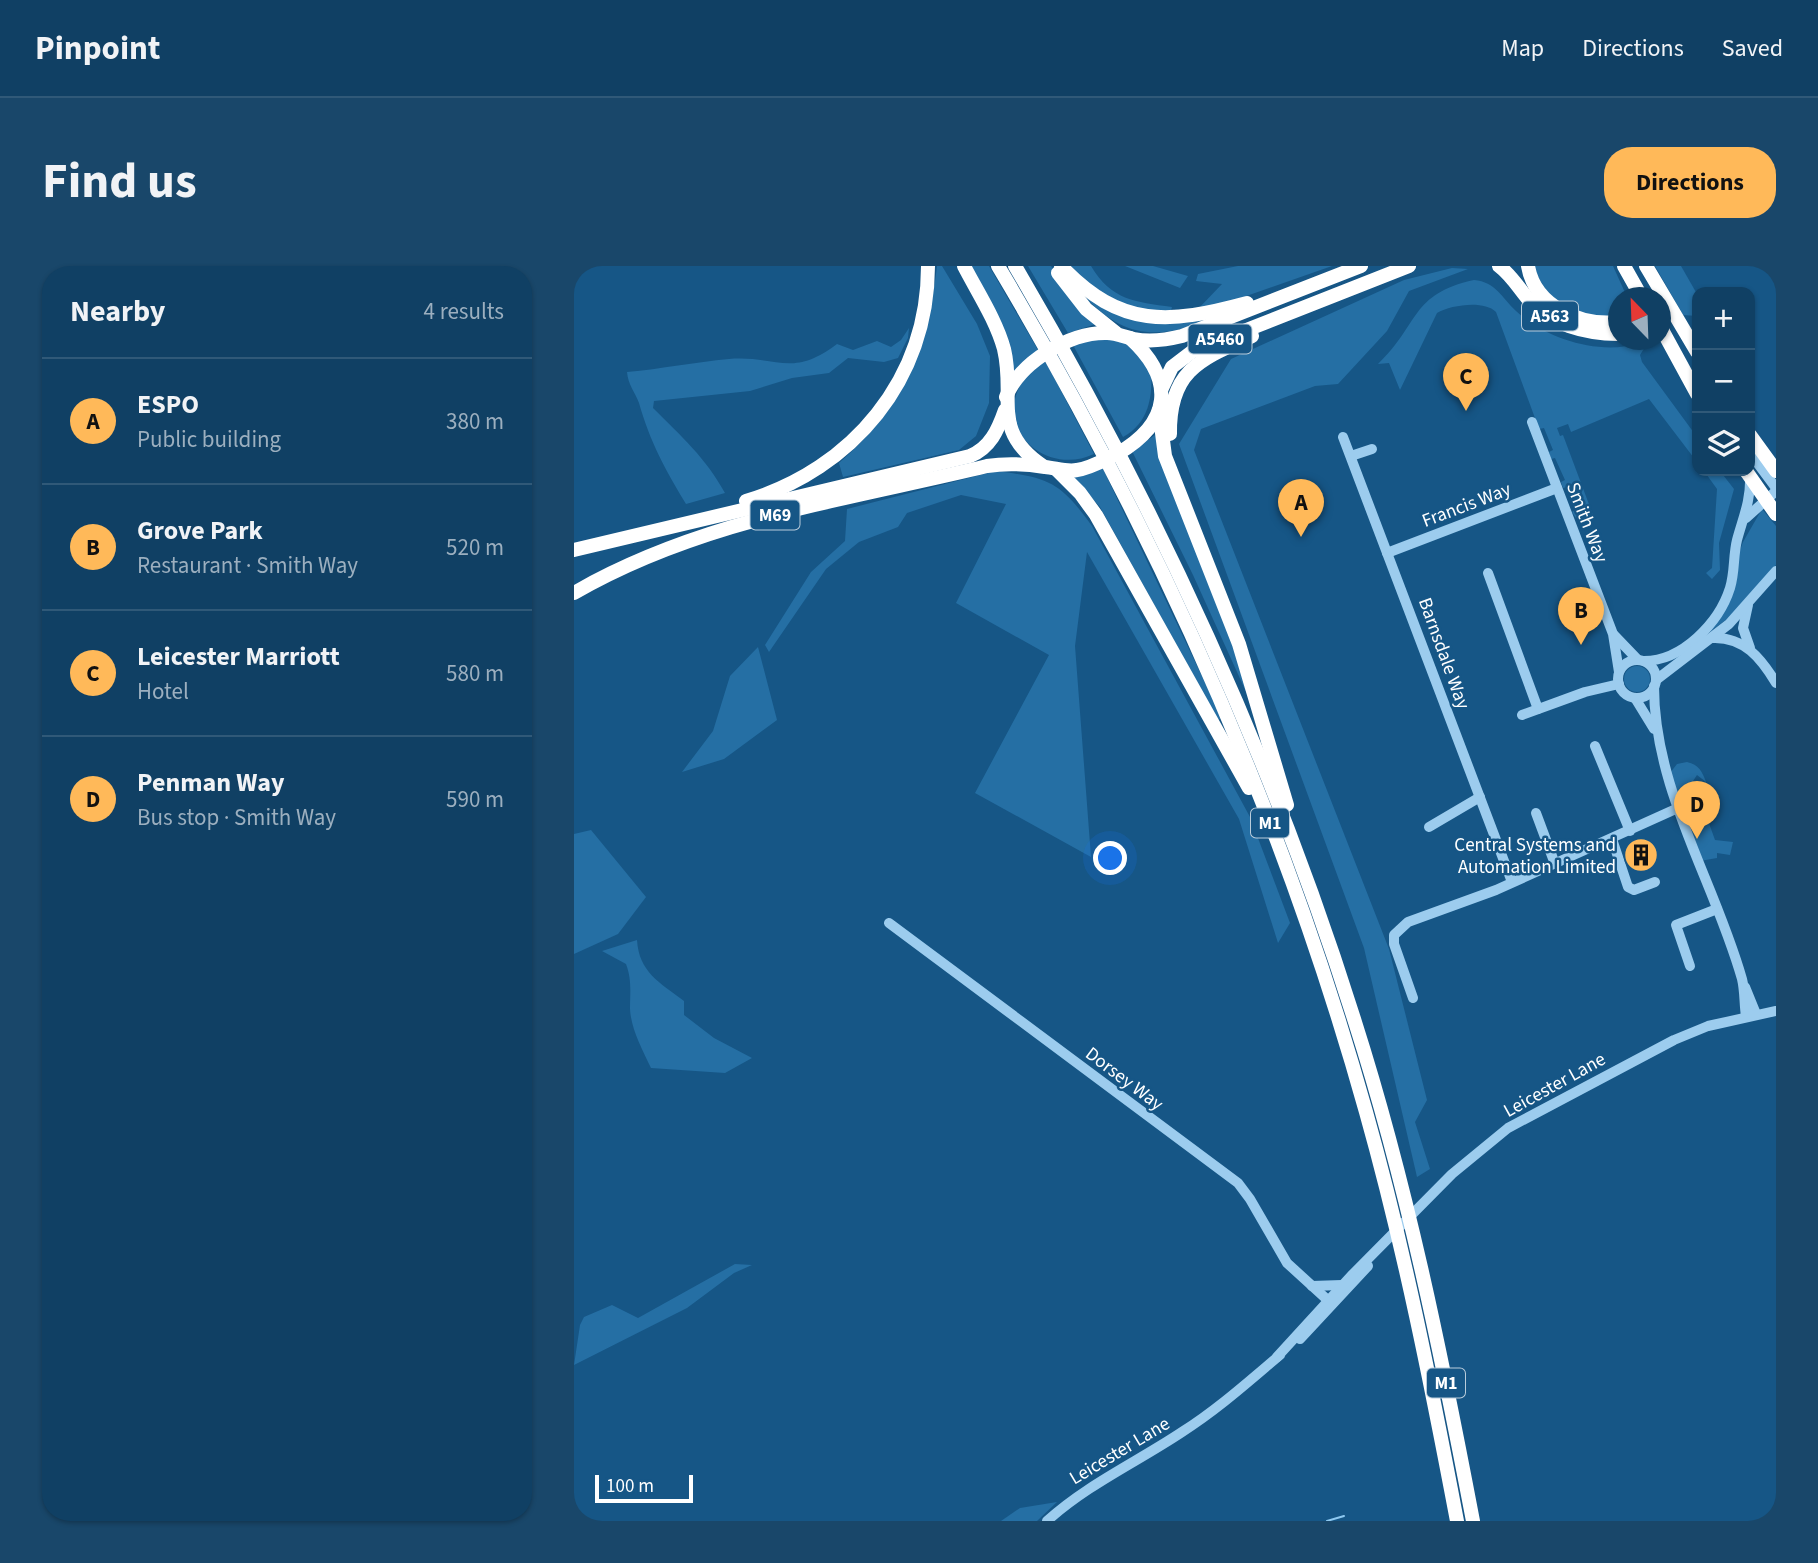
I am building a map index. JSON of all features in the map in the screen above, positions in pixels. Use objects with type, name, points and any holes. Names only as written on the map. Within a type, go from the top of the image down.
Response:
[{"type":"highway","name":"M69","points":[[673,527],[796,483],[821,468],[860,436],[890,398],[909,363],[919,331],[928,266]]},
{"type":"highway","points":[[964,266],[1001,340],[1005,357],[1006,404],[1018,443],[1087,501],[1254,798],[1291,882]]},
{"type":"highway","name":"M1","points":[[998,266],[1113,472],[1212,681],[1261,798],[1416,1246],[1473,1521]]},
{"type":"highway","name":"M1","points":[[1016,266],[1127,465],[1224,671],[1303,867],[1356,1025],[1394,1187],[1403,1254],[1457,1521]]},
{"type":"highway","points":[[1053,266],[1086,309],[1116,333],[1130,338],[1156,366],[1166,456],[1254,688],[1277,763],[1303,867]]},
{"type":"highway","points":[[1061,266],[1101,301],[1149,318],[1193,317],[1286,294]]},
{"type":"highway","name":"A5460","points":[[1130,338],[1156,341],[1182,337],[1361,266]]},
{"type":"highway","name":"A5460","points":[[1160,393],[1168,372],[1187,355],[1298,308],[1409,266]]},
{"type":"highway","name":"A563","points":[[1499,266],[1536,307],[1558,321],[1592,333],[1608,334]]},
{"type":"highway","points":[[1528,266],[1536,289],[1555,307],[1586,320],[1608,322]]},
{"type":"highway","points":[[1624,266],[1635,287]]},
{"type":"highway","points":[[1640,266],[1650,287]]},
{"type":"highway","points":[[1646,266],[1696,350]]},
{"type":"highway","points":[[1187,510],[1170,438],[1171,409],[1178,386],[1189,370],[1204,358],[1266,330],[1298,308]]},
{"type":"highway","points":[[1006,404],[1022,372],[1050,352],[1085,335],[1116,333]]},
{"type":"highway","points":[[1671,347],[1692,386]]},
{"type":"highway","points":[[1666,350],[1682,370]]},
{"type":"highway","name":"M69","points":[[574,550],[970,456],[985,447],[993,437],[1006,404]]},
{"type":"highway","points":[[1050,468],[1089,467],[1129,447],[1149,429],[1159,408]]},
{"type":"highway","points":[[1755,442],[1776,471]]},
{"type":"highway","name":"M69","points":[[574,593],[653,554],[730,527],[986,466],[1050,468]]},
{"type":"highway","points":[[1751,476],[1772,493],[1776,514]]},
{"type":"street","name":"Smith Way","points":[[1532,422],[1614,635],[1619,672]]},
{"type":"street","name":"Barnsdale Way","points":[[1343,437],[1512,882]]},
{"type":"street","points":[[1351,456],[1372,449]]},
{"type":"street","points":[[1746,518],[1772,493],[1755,462]]},
{"type":"street","points":[[1748,476],[1746,518],[1737,542],[1730,590],[1716,616],[1698,636],[1674,653],[1659,660],[1628,662],[1619,672],[1619,684],[1623,692],[1635,698],[1657,736],[1678,808],[1717,909],[1751,1015]]},
{"type":"street","name":"Francis Way","points":[[1387,553],[1557,488]]},
{"type":"street","points":[[1635,698],[1647,695],[1671,665],[1713,638],[1776,571]]},
{"type":"street","points":[[1488,573],[1538,709]]},
{"type":"street","points":[[1750,601],[1743,628],[1752,651],[1776,683]]},
{"type":"street","name":"Smith Way","points":[[1614,635],[1641,660]]},
{"type":"street","points":[[1713,638],[1736,640],[1752,651]]},
{"type":"street","points":[[1641,660],[1653,669],[1657,736]]},
{"type":"street","points":[[1522,715],[1619,684]]},
{"type":"street","points":[[1595,746],[1629,831]]},
{"type":"street","points":[[1429,827],[1480,797]]},
{"type":"street","points":[[1413,998],[1394,944],[1394,935],[1408,922],[1555,864],[1678,808]]},
{"type":"street","points":[[1536,813],[1555,864]]},
{"type":"street","points":[[1612,839],[1629,887],[1634,890],[1655,883]]},
{"type":"street","points":[[1690,966],[1676,925],[1717,909]]},
{"type":"street","name":"Dorsey Way","points":[[889,923],[1238,1183],[1251,1199],[1282,1257],[1331,1303]]},
{"type":"street","name":"Leicester Lane","points":[[1046,1521],[1100,1480],[1225,1404],[1331,1303],[1452,1174],[1516,1123],[1674,1040],[1751,1015],[1776,1011]]},
{"type":"street","name":"Leicester Lane","points":[[1277,1357],[1308,1321],[1331,1303],[1342,1285],[1383,1246]]},
{"type":"street","points":[[1308,1321],[1316,1303],[1312,1286],[1342,1285]]},
{"type":"shaded area","points":[[937,266],[942,266],[977,324],[990,356],[989,403],[976,436],[959,450],[843,477],[839,463],[880,420],[909,375],[927,324]]},
{"type":"shaded area","points":[[968,266],[989,266],[1038,350],[1012,373]]},
{"type":"shaded area","points":[[1028,266],[1051,266],[1079,307],[1096,324],[1068,333]]},
{"type":"shaded area","points":[[1070,266],[1091,266],[1116,293],[1135,301],[1172,307],[1170,314],[1140,309],[1116,300],[1093,286]]},
{"type":"shaded area","points":[[1125,266],[1153,266],[1188,276],[1180,288]]},
{"type":"shaded area","points":[[1238,266],[1332,266],[1215,307],[1199,308],[1222,284],[1196,281],[1198,274]]},
{"type":"shaded area","points":[[1531,266],[1613,266],[1622,287],[1608,287],[1608,319],[1602,320],[1555,304]]},
{"type":"shaded area","points":[[1655,266],[1681,266],[1693,287],[1692,316],[1683,315],[1671,294],[1671,287],[1667,287]]},
{"type":"shaded area","points":[[1452,268],[1468,269],[1409,291],[1387,331],[1338,384],[1315,386],[1201,429],[1194,450],[1389,949],[1427,1100],[1415,1122],[1430,1169],[1417,1177],[1364,948],[1179,444],[1231,359],[1404,280]]},
{"type":"shaded area","points":[[1474,280],[1482,281],[1498,291],[1528,321],[1558,337],[1591,346],[1608,347],[1608,350],[1643,350],[1640,355],[1642,362],[1692,430],[1692,455],[1649,399],[1571,432],[1568,424],[1557,428],[1560,436],[1563,435],[1593,515],[1576,518],[1572,512],[1577,509],[1567,487],[1563,488],[1561,482],[1565,480],[1555,458],[1551,459],[1549,452],[1553,450],[1544,428],[1539,429],[1496,312],[1491,308],[1459,306],[1437,313],[1400,390],[1389,363],[1378,364],[1427,302],[1453,286]]},
{"type":"shaded area","points":[[1085,297],[1115,312],[1144,320],[1175,323],[1209,320],[1173,331],[1142,331],[1114,321]]},
{"type":"shaded area","points":[[909,328],[908,338],[898,358],[884,362],[848,358],[829,373],[792,378],[750,391],[654,401],[653,408],[701,458],[725,493],[686,504],[653,443],[627,372],[729,359],[795,363],[821,355],[837,344],[853,350],[877,341],[891,347],[901,340]]},
{"type":"shaded area","points":[[1093,337],[1128,342],[1151,369],[1148,408],[1139,424],[1123,437],[1073,345]]},
{"type":"shaded area","points":[[1044,361],[1094,454],[1077,459],[1059,459],[1030,445],[1020,433],[1014,402],[1023,381]]},
{"type":"shaded area","points":[[1155,435],[1251,692],[1247,694],[1132,451]]},
{"type":"shaded area","points":[[1102,467],[1222,718],[1218,720],[1100,507],[1071,475]]},
{"type":"shaded area","points":[[996,471],[1029,476],[1052,485],[1071,500],[1092,526],[1250,817],[1290,923],[1278,943],[1239,819],[1087,552],[1075,646],[1091,857],[975,793],[1049,655],[956,603],[1006,504],[961,495],[907,513],[898,527],[859,542],[826,569],[769,652],[765,645],[811,572],[845,541],[847,509]]},
{"type":"shaded area","points":[[1708,476],[1724,476],[1734,489],[1719,543],[1720,570],[1712,579],[1706,573],[1712,568],[1717,489]]},
{"type":"shaded area","points":[[1762,509],[1776,526],[1776,565],[1731,616],[1671,661],[1710,631],[1743,542]]},
{"type":"shaded area","points":[[758,647],[777,720],[724,759],[682,772],[713,731],[730,676]]},
{"type":"shaded area","points":[[1637,666],[1646,670],[1650,679],[1646,688],[1637,692],[1628,688],[1624,679],[1628,670]]},
{"type":"shaded area","points":[[1687,762],[1700,769],[1706,782],[1697,775],[1693,781],[1708,785],[1707,789],[1702,787],[1700,798],[1715,840],[1733,842],[1730,855],[1717,853],[1717,858],[1700,861],[1670,773],[1677,764]]},
{"type":"shaded area","points":[[591,830],[646,897],[618,934],[574,954],[574,834]]},
{"type":"shaded area","points":[[637,940],[646,968],[684,1001],[684,1015],[714,1038],[752,1058],[725,1073],[651,1068],[632,1024],[630,981],[626,964],[602,951]]},
{"type":"shaded area","points":[[735,1264],[752,1265],[734,1273],[687,1308],[574,1365],[580,1325],[584,1317],[612,1305],[638,1318]]},
{"type":"shaded area","points":[[1057,1502],[1037,1521],[1001,1521],[1020,1508]]},
{"type":"waterway","points":[[1327,1521],[1344,1516]]},
{"type":"place","name":"Leicester Marriott","points":[[1466,411]]},
{"type":"place","name":"ESPO","points":[[1301,537]]},
{"type":"place","name":"Grove Park","points":[[1581,645]]},
{"type":"place","name":"Penman Way","points":[[1697,839]]},
{"type":"place","name":"Central Systems and Automation Limited","points":[[1641,855]]}]
